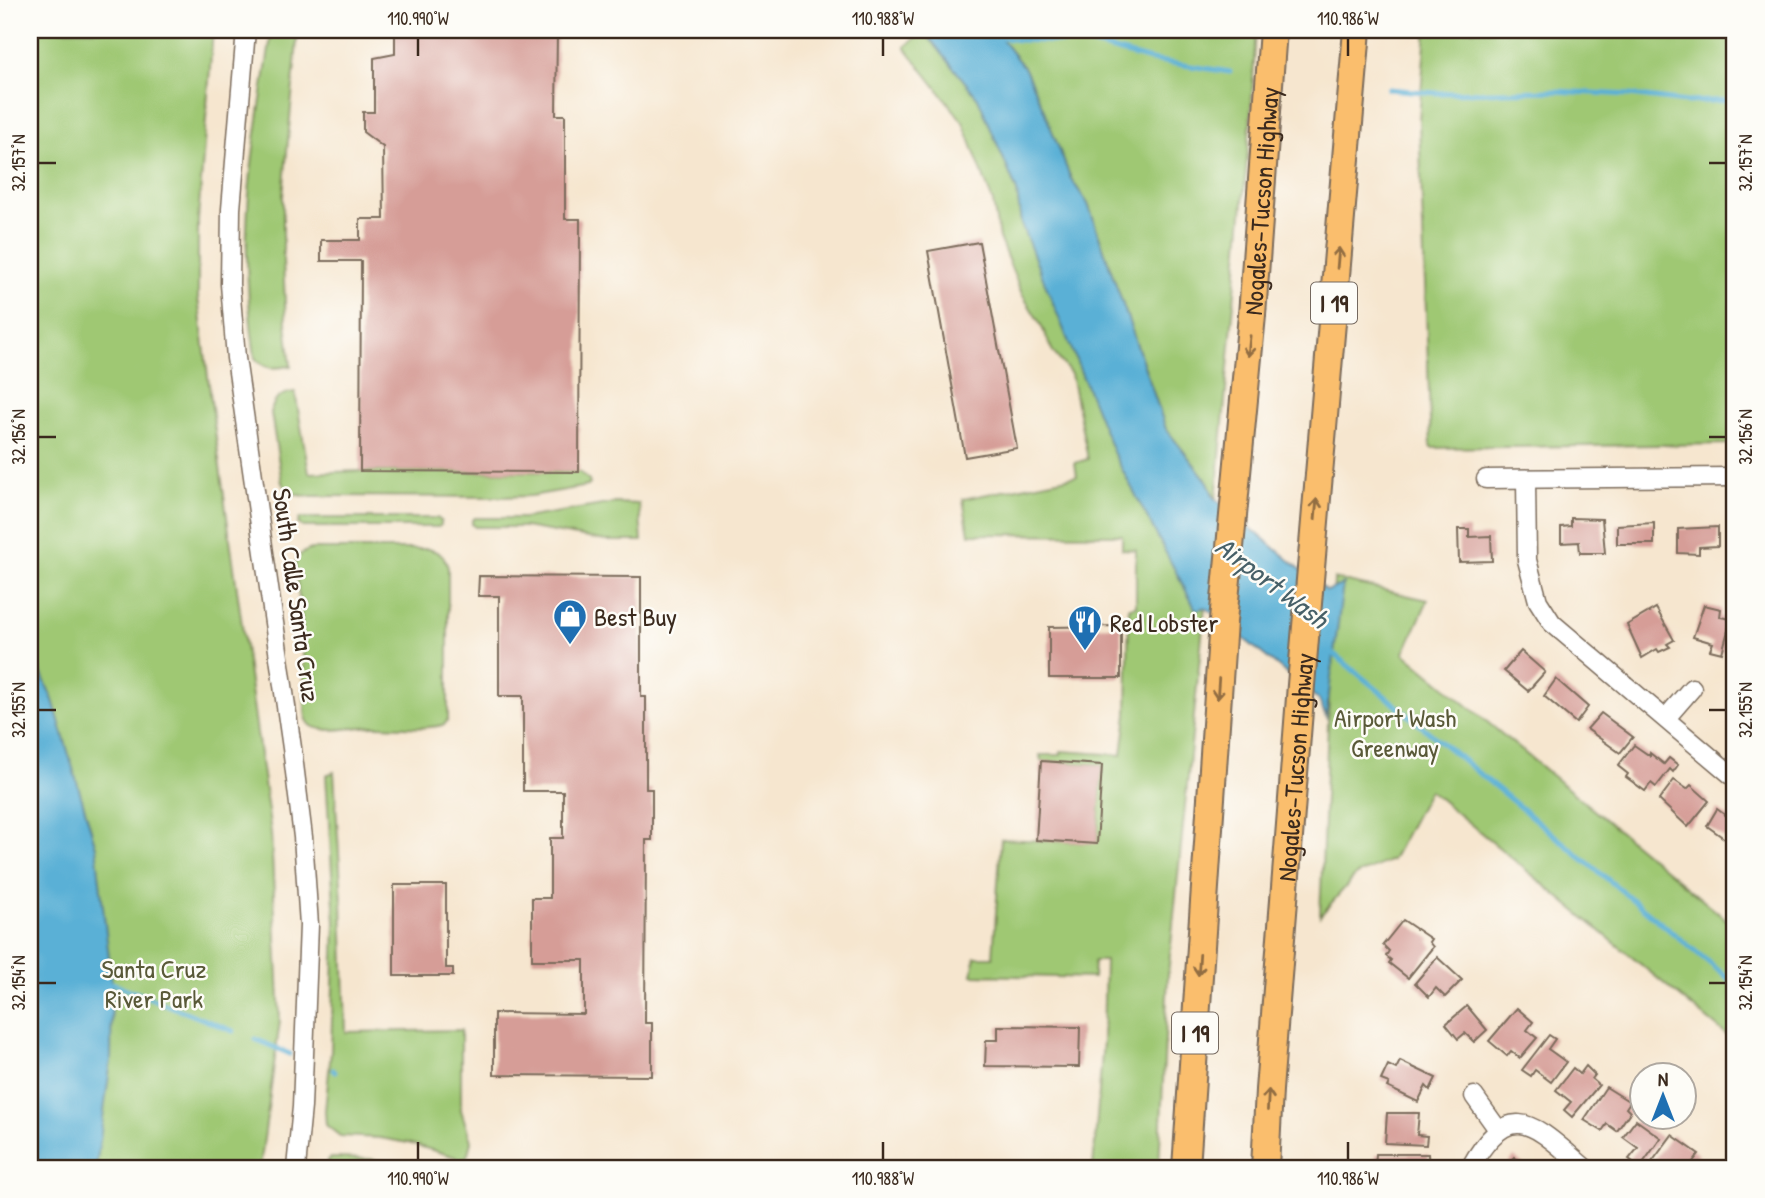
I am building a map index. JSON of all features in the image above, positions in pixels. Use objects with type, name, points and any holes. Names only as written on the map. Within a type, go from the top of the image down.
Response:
[{"type":"highway","name":"Nogales–Tucson Highway","points":[[1265,1168],[1301,685],[1357,30]]},
{"type":"highway","name":"Nogales–Tucson Highway","points":[[1186,1168],[1223,621],[1252,315],[1273,31]]},
{"type":"street","name":"South Calle Santa Cruz","points":[[246,30],[231,209],[231,296],[240,386],[303,838],[309,925],[302,1107],[296,1168]]},
{"type":"street","points":[[1486,479],[1735,477]]},
{"type":"street","points":[[1526,479],[1527,560],[1538,601],[1552,623],[1735,778]]},
{"type":"street","points":[[1666,718],[1692,688]]},
{"type":"street","points":[[1474,1096],[1500,1130]]},
{"type":"street","points":[[1470,1168],[1491,1137],[1510,1125],[1522,1124],[1532,1126],[1585,1168]]},
{"type":"green space","name":"Santa Cruz River Park","points":[[30,30],[213,30],[198,220],[198,298],[271,833],[280,1021],[260,1168],[30,1168]]},
{"type":"green space","points":[[272,30],[298,30],[283,196],[283,261],[291,366],[276,368],[267,367],[255,358],[247,261],[250,178]]},
{"type":"green space","points":[[994,30],[1256,30],[1250,126],[1216,500],[1208,482],[1166,429],[1088,204],[1071,179],[1025,69]]},
{"type":"green space","points":[[1426,30],[1735,30],[1735,444],[1431,448],[1419,120]]},
{"type":"green space","points":[[924,31],[978,97],[1017,191],[1021,224],[1196,610],[1205,606],[1168,975],[1159,1168],[1093,1168],[1103,1041],[1105,961],[1094,961],[1093,978],[972,975],[975,957],[993,957],[1001,839],[1097,843],[1102,765],[1041,761],[1040,755],[1061,755],[1061,751],[1122,755],[1127,714],[1129,607],[1136,606],[1136,550],[1122,549],[1122,535],[969,534],[963,499],[1077,476],[1075,463],[1088,459],[1071,374],[1053,352],[1041,325],[1022,294],[999,238],[993,202],[963,122],[905,47]]},
{"type":"green space","points":[[295,392],[309,473],[579,472],[590,484],[531,496],[297,495],[282,483],[271,413],[279,398]]},
{"type":"green space","points":[[615,503],[639,504],[642,541],[606,541],[525,527],[475,527],[472,524],[475,518],[524,518]]},
{"type":"green space","points":[[300,518],[437,518],[441,525],[303,527],[298,524]]},
{"type":"green space","points":[[312,549],[428,549],[444,558],[448,568],[448,719],[445,724],[429,727],[373,726],[328,730],[314,727],[308,722],[295,564],[301,554]]},
{"type":"green space","name":"Airport Wash Greenway","points":[[1334,579],[1428,600],[1404,653],[1735,927],[1735,1042],[1429,790],[1392,860],[1356,875],[1320,916]]},
{"type":"green space","points":[[334,772],[346,1032],[461,1030],[461,1110],[471,1141],[465,1158],[380,1138],[340,1136],[326,1125],[335,922],[326,775]]},
{"type":"green space","points":[[331,1158],[370,1159],[416,1168],[332,1166],[328,1164]]},
{"type":"water","points":[[923,30],[994,30],[1025,69],[1071,179],[1088,204],[1166,429],[1208,482],[1214,498],[1327,591],[1343,584],[1326,717],[1319,700],[1205,607],[1196,610],[1114,454],[1021,224],[1017,191],[978,98]]},
{"type":"water","points":[[30,647],[53,700],[96,847],[112,983],[111,1061],[96,1168],[30,1168]]},
{"type":"building","points":[[395,30],[557,30],[556,115],[565,115],[565,219],[580,219],[579,472],[360,471],[361,261],[321,261],[321,240],[360,240],[360,219],[384,219],[383,147],[363,132],[363,112],[374,112],[374,58],[395,54]]},
{"type":"building","points":[[979,242],[1017,448],[965,457],[928,251]]},
{"type":"building","points":[[1571,518],[1602,519],[1605,553],[1580,553],[1579,542],[1561,543],[1561,527],[1571,526]]},
{"type":"building","points":[[1654,523],[1654,544],[1617,544],[1617,525]]},
{"type":"building","points":[[1718,527],[1718,546],[1699,547],[1699,554],[1678,553],[1678,529]]},
{"type":"building","points":[[1458,529],[1469,529],[1469,537],[1491,536],[1492,561],[1459,562]]},
{"type":"building","points":[[479,576],[641,577],[641,697],[646,697],[646,789],[652,789],[652,840],[646,840],[645,1023],[652,1023],[652,1076],[494,1075],[494,1013],[584,1014],[584,960],[532,960],[532,898],[550,898],[550,838],[563,838],[563,791],[523,791],[523,696],[499,696],[499,596],[478,596]]},
{"type":"building","points":[[1704,605],[1721,609],[1720,617],[1731,619],[1722,653],[1710,650],[1713,643],[1693,637]]},
{"type":"building","points":[[1656,608],[1674,640],[1667,644],[1670,647],[1659,652],[1657,649],[1642,658],[1627,625]]},
{"type":"building","name":"Red Lobster","points":[[1121,626],[1121,678],[1049,678],[1049,627]]},
{"type":"building","points":[[1521,651],[1545,672],[1528,691],[1504,671]]},
{"type":"building","points":[[1556,679],[1588,707],[1576,723],[1544,696]]},
{"type":"building","points":[[1601,713],[1633,737],[1620,753],[1587,729]]},
{"type":"building","points":[[1634,745],[1664,764],[1669,758],[1678,765],[1673,772],[1670,769],[1656,787],[1651,783],[1645,791],[1626,777],[1628,774],[1618,766]]},
{"type":"building","points":[[1041,761],[1102,765],[1097,844],[1036,840]]},
{"type":"building","points":[[1674,780],[1687,789],[1691,785],[1709,801],[1688,827],[1659,800]]},
{"type":"building","points":[[1717,809],[1735,822],[1735,846],[1707,826]]},
{"type":"building","points":[[394,885],[446,885],[446,968],[453,968],[453,976],[394,976]]},
{"type":"building","points":[[1403,920],[1431,939],[1429,942],[1433,947],[1408,978],[1389,963],[1391,960],[1386,956],[1389,951],[1383,945]]},
{"type":"building","points":[[1437,957],[1462,980],[1445,997],[1436,988],[1429,997],[1415,983]]},
{"type":"building","points":[[1467,1006],[1487,1030],[1474,1042],[1465,1033],[1458,1039],[1446,1024]]},
{"type":"building","points":[[1517,1008],[1533,1022],[1527,1030],[1537,1038],[1520,1058],[1511,1051],[1507,1056],[1489,1041]]},
{"type":"building","points":[[998,1026],[1080,1027],[1079,1067],[985,1066],[986,1040],[998,1040]]},
{"type":"building","points":[[1549,1035],[1555,1039],[1548,1049],[1566,1062],[1551,1082],[1535,1070],[1531,1076],[1522,1070]]},
{"type":"building","points":[[1400,1061],[1436,1078],[1430,1090],[1426,1086],[1418,1102],[1387,1087],[1389,1083],[1381,1080],[1388,1065],[1396,1069]]},
{"type":"building","points":[[1586,1066],[1595,1075],[1592,1079],[1599,1085],[1572,1117],[1564,1110],[1571,1102],[1556,1090],[1573,1068],[1580,1074]]},
{"type":"building","points":[[1606,1087],[1628,1101],[1628,1115],[1617,1131],[1607,1124],[1602,1131],[1584,1120]]},
{"type":"building","points":[[1387,1113],[1419,1113],[1417,1135],[1427,1136],[1426,1145],[1385,1143]]},
{"type":"building","points":[[1628,1130],[1653,1132],[1661,1138],[1640,1167],[1629,1159],[1638,1148],[1623,1137]]},
{"type":"building","points":[[1672,1135],[1699,1154],[1688,1168],[1661,1168],[1652,1162]]},
{"type":"building","points":[[1376,1154],[1428,1154],[1429,1168],[1375,1168]]},
{"type":"building","points":[[1514,1157],[1528,1168],[1505,1168]]},
{"type":"waterway","points":[[995,37],[1087,43],[1151,60],[1230,72]]},
{"type":"waterway","points":[[1388,89],[1436,93],[1555,91],[1630,95],[1686,102],[1735,100]]},
{"type":"waterway","name":"Airport Wash","points":[[1329,650],[1735,984]]},
{"type":"waterway","points":[[112,983],[233,1031]]},
{"type":"waterway","points":[[255,1039],[290,1054]]},
{"type":"place","name":"Best Buy","points":[[570,646]]},
{"type":"place","name":"Red Lobster","points":[[1085,652]]}]
